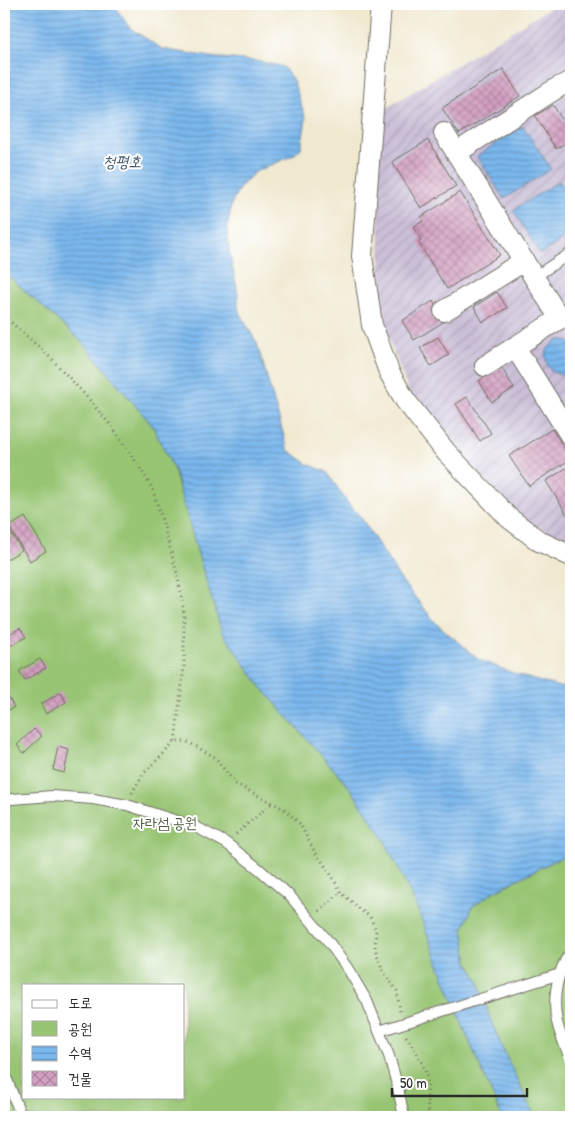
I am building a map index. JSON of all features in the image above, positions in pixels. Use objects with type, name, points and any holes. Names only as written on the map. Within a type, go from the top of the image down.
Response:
[{"type":"street","points":[[380,4],[362,256],[372,325],[389,372],[405,400],[446,452],[509,518],[539,541],[571,556]]},
{"type":"street","points":[[456,153],[571,81]]},
{"type":"street","points":[[444,132],[529,269],[566,315],[485,366]]},
{"type":"street","points":[[444,311],[529,269]]},
{"type":"street","points":[[515,347],[571,437]]},
{"type":"lane","points":[[529,269],[571,253]]},
{"type":"lane","points":[[4,802],[12,799],[52,796],[93,799],[127,805],[196,827],[226,843],[290,896],[328,941],[348,969],[367,1001],[389,1056],[404,1117]]},
{"type":"lane","points":[[571,952],[560,974],[555,996],[557,1022],[571,1062]]},
{"type":"lane","points":[[379,1031],[560,974]]},
{"type":"lane","points":[[4,1072],[22,1117]]},
{"type":"path","points":[[4,316],[50,357],[87,397],[112,427],[140,468],[152,488],[177,573],[184,612],[184,667],[175,742],[143,774],[132,792],[127,805]]},
{"type":"path","points":[[175,742],[186,741],[215,757],[236,784],[284,809],[300,824],[313,849],[341,892],[370,917],[376,930],[375,949],[380,963],[383,971],[397,991],[403,1024],[423,1063],[427,1079],[427,1109],[430,1117]]},
{"type":"path","points":[[226,843],[272,803]]},
{"type":"path","points":[[309,918],[341,892]]},
{"type":"shaded area","points":[[556,4],[571,4],[571,541],[525,522],[416,411],[381,319],[381,266],[375,115]]},
{"type":"green space","name":"자라섬 공원","points":[[4,272],[83,343],[152,425],[174,470],[222,632],[262,688],[351,789],[384,839],[415,903],[465,1031],[502,1117],[4,1117]]},
{"type":"green space","points":[[571,852],[571,1117],[535,1117],[490,1019],[479,982],[468,961],[463,929],[473,906],[495,891]]},
{"type":"water","name":"청평호","points":[[4,4],[113,4],[130,28],[162,49],[211,57],[263,62],[283,67],[293,80],[306,119],[301,148],[294,155],[255,172],[240,187],[232,202],[227,228],[229,251],[238,294],[238,308],[257,343],[288,450],[308,464],[327,472],[347,502],[362,519],[401,580],[436,623],[479,660],[527,678],[571,690],[571,852],[495,891],[473,906],[463,929],[468,962],[479,982],[490,1019],[504,1052],[535,1117],[502,1117],[465,1031],[415,903],[384,839],[351,789],[262,688],[222,632],[174,470],[152,425],[83,343],[4,272]]},
{"type":"water","points":[[523,126],[551,169],[504,199],[477,156]]},
{"type":"water","points":[[559,181],[571,200],[571,234],[540,254],[513,210]]},
{"type":"water","points":[[559,340],[571,342],[571,373],[563,375],[551,370],[547,364],[546,357],[551,345]]},
{"type":"building","points":[[503,69],[520,96],[459,134],[442,108]]},
{"type":"building","points":[[553,105],[571,134],[571,139],[556,149],[535,116]]},
{"type":"building","points":[[428,140],[456,186],[421,208],[392,162]]},
{"type":"building","points":[[460,192],[500,255],[447,289],[418,242],[421,240],[413,227],[423,221],[421,217]]},
{"type":"building","points":[[497,292],[507,308],[483,322],[474,307]]},
{"type":"building","points":[[433,301],[445,321],[414,340],[402,321]]},
{"type":"building","points":[[438,337],[449,355],[431,366],[420,348]]},
{"type":"building","points":[[501,367],[514,388],[492,402],[479,381]]},
{"type":"building","points":[[467,397],[491,433],[480,441],[456,404]]},
{"type":"building","points":[[552,429],[571,459],[529,486],[509,456]]},
{"type":"building","points":[[571,465],[571,521],[546,481]]},
{"type":"building","points":[[25,517],[46,551],[30,561],[9,527]]},
{"type":"building","points":[[10,532],[22,550],[4,561],[4,536]]},
{"type":"building","points":[[20,628],[26,637],[5,649],[4,637]]},
{"type":"building","points":[[40,659],[46,668],[25,680],[19,671]]},
{"type":"building","points":[[61,692],[66,702],[46,714],[41,704]]},
{"type":"building","points":[[9,698],[14,707],[4,713],[4,701]]},
{"type":"building","points":[[34,729],[42,736],[24,753],[17,745]]},
{"type":"building","points":[[58,747],[69,750],[64,773],[53,770]]}]
